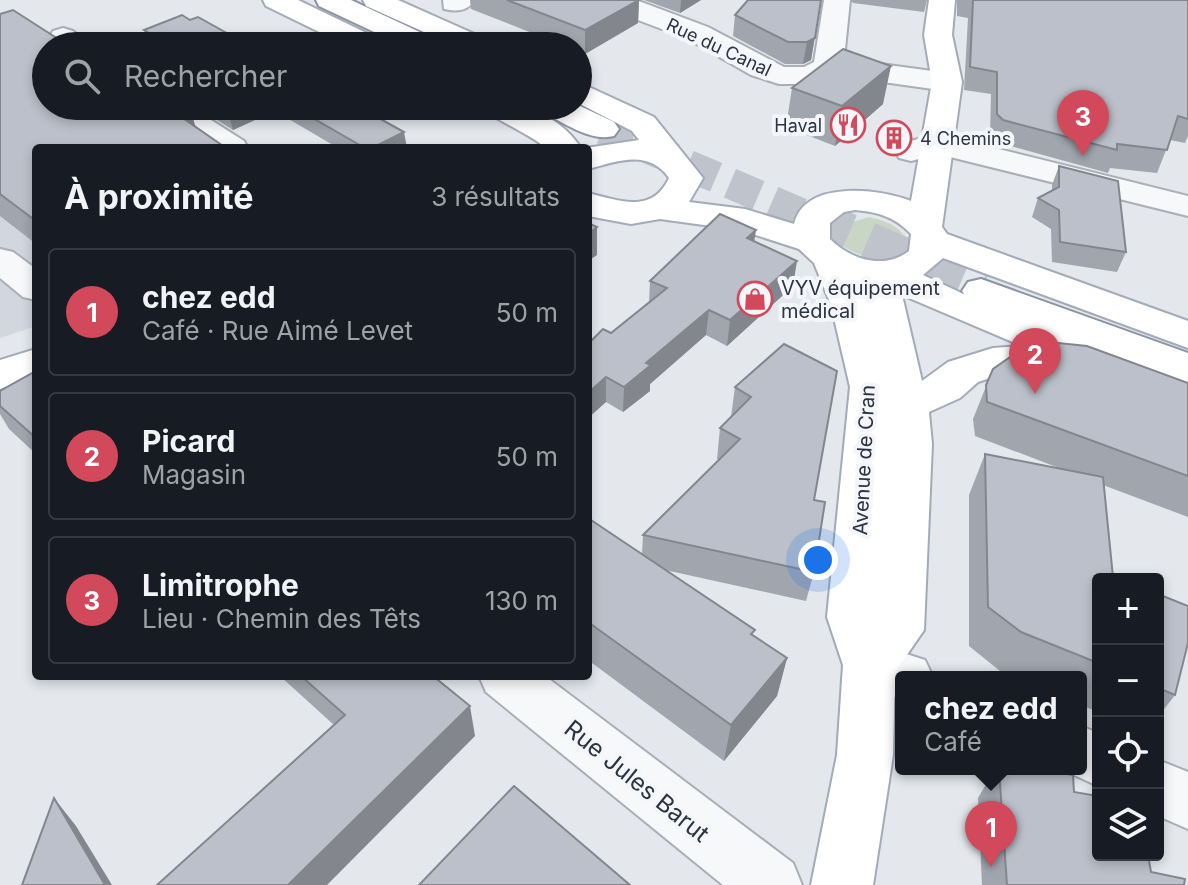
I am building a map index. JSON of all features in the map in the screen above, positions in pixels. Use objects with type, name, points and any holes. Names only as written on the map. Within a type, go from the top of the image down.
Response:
[{"type":"main road","points":[[277,0],[342,32]]},
{"type":"main road","points":[[329,0],[397,32]]},
{"type":"main road","points":[[376,0],[447,32]]},
{"type":"main road","points":[[888,272],[921,260],[928,234],[924,148],[934,80],[943,51],[938,35],[942,0]]},
{"type":"main road","points":[[592,98],[643,124],[678,168],[680,196],[661,209]]},
{"type":"main road","points":[[499,120],[513,133],[517,144]]},
{"type":"main road","points":[[527,120],[540,126],[560,144]]},
{"type":"main road","points":[[584,120],[603,129]]},
{"type":"main road","points":[[821,250],[812,220],[898,180],[924,148]]},
{"type":"main road","points":[[592,157],[606,152],[635,149],[757,196],[850,202],[900,209],[928,234],[1188,335]]},
{"type":"main road","points":[[592,204],[625,213],[661,209],[745,220],[821,250],[850,267],[888,272],[940,299],[1188,394]]},
{"type":"main road","name":"Avenue de Cran","points":[[821,250],[854,317],[871,387],[852,617],[887,671]]},
{"type":"main road","name":"Avenue de Cran","points":[[842,885],[865,755],[898,630],[910,444],[907,405],[884,312],[888,272]]},
{"type":"main road","points":[[981,291],[1188,368]]},
{"type":"main road","points":[[907,405],[945,388],[963,372],[993,362],[1035,357],[1088,357]]},
{"type":"main road","points":[[0,375],[32,364]]},
{"type":"street","name":"Rue du Canal","points":[[611,0],[702,35],[774,74],[809,74],[828,66],[934,80]]},
{"type":"street","points":[[828,66],[837,0]]},
{"type":"street","points":[[189,120],[226,144]]},
{"type":"street","points":[[924,148],[1188,206]]},
{"type":"street","points":[[0,260],[32,285]]},
{"type":"street","name":"Rue Jules Barut","points":[[510,680],[771,885]]},
{"type":"street","points":[[1162,789],[1188,801]]},
{"type":"shaded area","points":[[0,113],[32,144],[32,327],[0,338]]},
{"type":"green space","points":[[869,217],[896,227],[907,241],[905,250],[890,257],[874,258],[844,247],[842,225]]},
{"type":"building","points":[[507,0],[639,0],[585,30]]},
{"type":"building","points":[[748,0],[821,0],[815,38],[807,42],[788,42],[735,15]]},
{"type":"building","points":[[973,0],[1188,0],[1188,119],[1178,116],[1167,150],[1117,144],[1117,150],[1003,120],[997,114],[997,72],[970,67]]},
{"type":"building","points":[[13,10],[47,32],[32,32],[32,120],[186,120],[220,144],[32,144],[32,218],[0,194],[0,14]]},
{"type":"building","points":[[182,15],[190,20],[198,17],[225,32],[147,32],[144,30]]},
{"type":"building","points":[[843,49],[891,66],[842,106],[792,88]]},
{"type":"building","points":[[316,120],[382,120],[404,132],[380,144],[358,144]]},
{"type":"building","points":[[1059,166],[1118,181],[1126,252],[1060,242],[1059,210],[1038,198],[1059,187]]},
{"type":"building","points":[[720,214],[756,230],[747,238],[797,261],[730,320],[709,310],[646,363],[651,365],[624,387],[606,377],[592,389],[592,340],[603,329],[611,333],[667,288],[650,281]]},
{"type":"building","points":[[1058,343],[1087,346],[1188,383],[1188,476],[987,402],[986,385],[993,369],[1026,346]]},
{"type":"building","points":[[784,344],[837,371],[814,500],[825,502],[814,572],[643,535],[740,439],[720,428],[751,397],[735,387]]},
{"type":"building","points":[[32,373],[32,434],[0,406],[0,391]]},
{"type":"building","points":[[985,454],[1103,477],[1113,573],[1092,573],[1092,661],[1021,632],[988,607]]},
{"type":"building","points":[[592,521],[755,630],[751,634],[787,658],[731,725],[592,625]]},
{"type":"building","points":[[1164,596],[1188,606],[1188,643],[1175,695],[1164,690]]},
{"type":"building","points":[[306,680],[438,680],[470,706],[288,885],[157,885],[345,715]]},
{"type":"building","points":[[999,775],[1073,775],[1074,792],[1092,795],[1092,861],[1149,861],[1151,872],[1185,879],[1184,885],[1007,885]]},
{"type":"building","points":[[514,786],[630,885],[419,885]]},
{"type":"building","points":[[54,798],[105,885],[22,885]]},
{"type":"tunnel","points":[[603,129],[816,220]]},
{"type":"tunnel","points":[[811,218],[981,291]]},
{"type":"place","name":"Haval","points":[[848,125]]},
{"type":"place","name":"4 Chemins","points":[[894,138]]},
{"type":"place","name":"Limitrophe","points":[[1083,156]]},
{"type":"place","name":"VYV équipement médical","points":[[755,299]]},
{"type":"place","name":"Picard","points":[[1035,394]]},
{"type":"place","name":"chez edd","points":[[991,867]]}]
